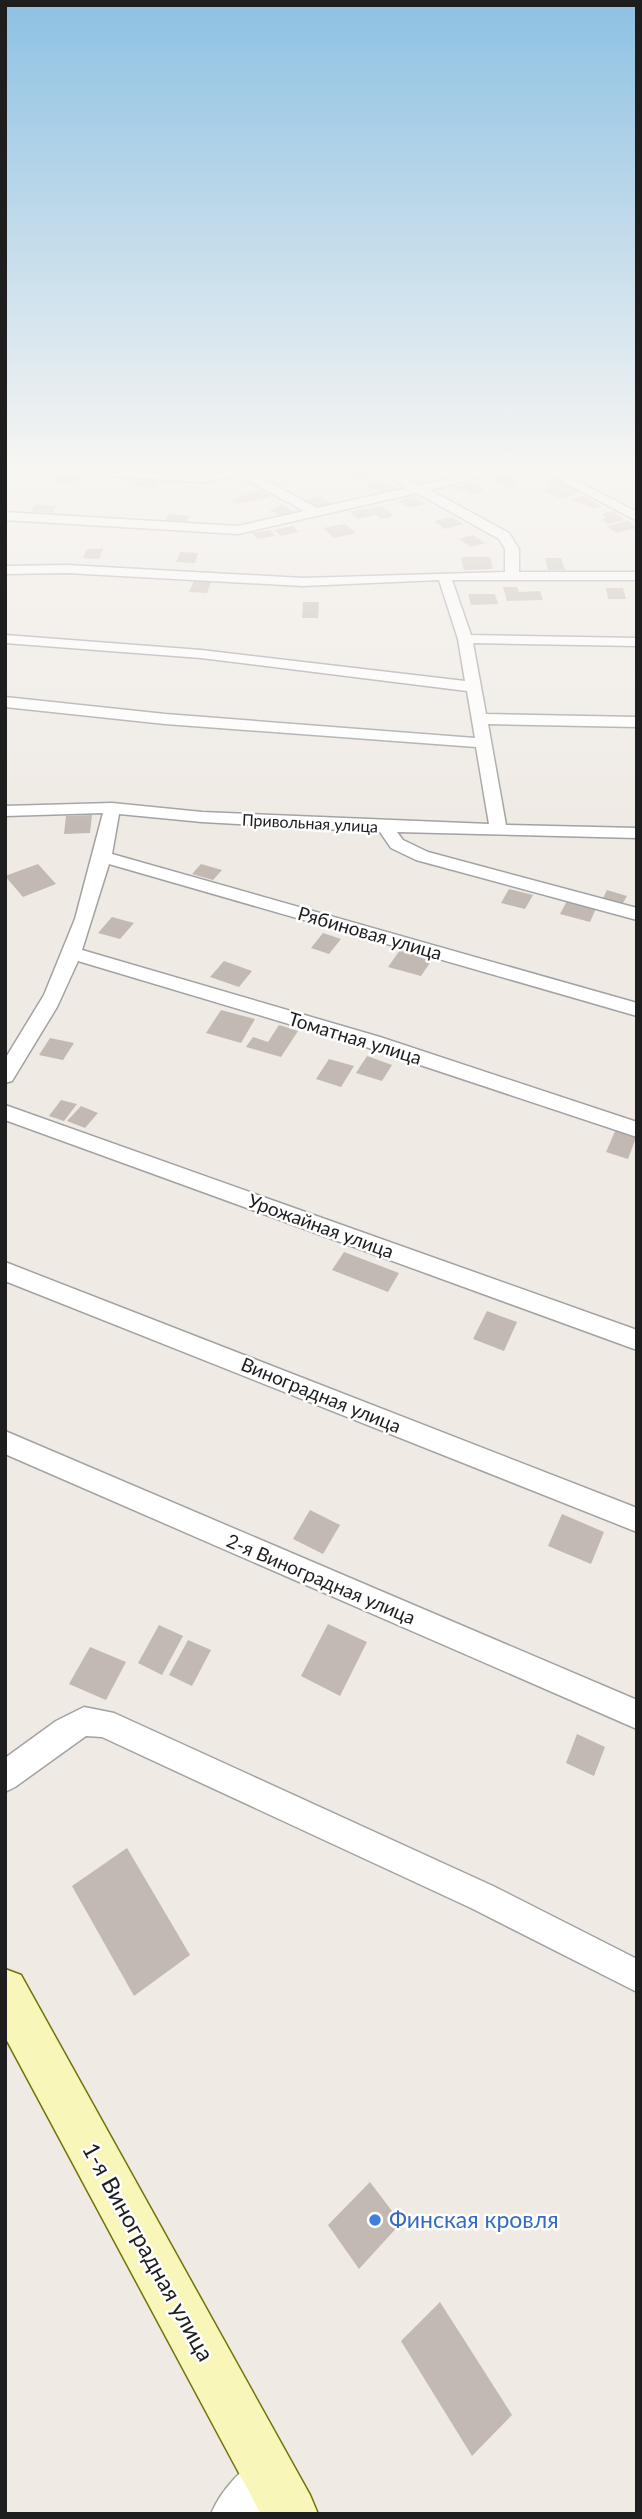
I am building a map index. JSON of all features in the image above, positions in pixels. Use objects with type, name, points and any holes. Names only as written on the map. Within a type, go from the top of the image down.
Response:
[{"type":"main road","name":"1-я Виноградная улица","points":[[5,1991],[280,2493]]},
{"type":"street","points":[[448,589],[465,639],[499,831]]},
{"type":"street","points":[[5,639],[201,654],[474,687]]},
{"type":"street","points":[[465,639],[637,642]]},
{"type":"street","points":[[5,702],[164,719],[484,743]]},
{"type":"street","points":[[479,719],[637,722]]},
{"type":"street","points":[[5,1076],[59,984],[72,953],[104,857],[112,808]]},
{"type":"street","name":"Привольная улица","points":[[5,811],[112,808],[202,817],[385,827],[397,844],[422,856],[637,914]]},
{"type":"street","points":[[385,827],[637,833]]},
{"type":"street","name":"Рябиновая улица","points":[[104,857],[637,1010]]},
{"type":"street","name":"Томатная улица","points":[[72,953],[373,1042],[637,1130]]},
{"type":"street","name":"Урожайная улица","points":[[5,1112],[637,1340]]},
{"type":"street","name":"Виноградная улица","points":[[5,1271],[637,1520]]},
{"type":"street","name":"2-я Виноградная улица","points":[[5,1442],[637,1715]]},
{"type":"street","points":[[5,1777],[66,1731],[84,1721],[104,1723],[482,1897],[637,1976]]},
{"type":"street","points":[[231,2514],[280,2493]]},
{"type":"building","points":[[191,589],[209,589],[207,593],[189,592]]},
{"type":"building","points":[[503,589],[518,589],[519,592],[540,591],[543,600],[507,601]]},
{"type":"building","points":[[606,589],[623,589],[626,599],[608,599]]},
{"type":"building","points":[[468,594],[495,594],[498,604],[471,605]]},
{"type":"building","points":[[303,602],[319,602],[318,618],[302,618]]},
{"type":"building","points":[[92,815],[90,833],[64,834],[66,816]]},
{"type":"building","points":[[38,864],[56,884],[23,897],[5,876]]},
{"type":"building","points":[[201,864],[222,870],[213,880],[192,874]]},
{"type":"building","points":[[509,889],[533,895],[525,909],[501,903]]},
{"type":"building","points":[[607,890],[627,896],[623,903],[603,898]]},
{"type":"building","points":[[568,899],[597,906],[590,922],[560,914]]},
{"type":"building","points":[[112,917],[134,923],[120,939],[98,933]]},
{"type":"building","points":[[323,933],[341,939],[329,954],[311,948]]},
{"type":"building","points":[[400,950],[432,960],[421,976],[388,967]]},
{"type":"building","points":[[224,961],[252,971],[239,987],[210,977]]},
{"type":"building","points":[[221,1010],[255,1019],[241,1043],[206,1033]]},
{"type":"building","points":[[279,1025],[298,1031],[281,1057],[246,1047],[253,1037],[268,1042]]},
{"type":"building","points":[[50,1038],[74,1043],[63,1060],[39,1055]]},
{"type":"building","points":[[367,1056],[392,1065],[382,1081],[356,1073]]},
{"type":"building","points":[[329,1059],[354,1066],[341,1087],[316,1079]]},
{"type":"building","points":[[61,1100],[77,1104],[64,1121],[49,1116]]},
{"type":"building","points":[[81,1106],[98,1113],[85,1128],[67,1121]]},
{"type":"building","points":[[616,1129],[637,1135],[628,1159],[606,1152]]},
{"type":"building","points":[[344,1252],[399,1273],[388,1292],[332,1270]]},
{"type":"building","points":[[487,1311],[517,1322],[504,1351],[473,1339]]},
{"type":"building","points":[[310,1510],[340,1525],[323,1554],[293,1539]]},
{"type":"building","points":[[562,1514],[604,1532],[591,1564],[548,1546]]},
{"type":"building","points":[[328,1624],[367,1642],[340,1696],[301,1676]]},
{"type":"building","points":[[159,1625],[183,1636],[162,1675],[138,1663]]},
{"type":"building","points":[[188,1640],[211,1650],[192,1686],[169,1675]]},
{"type":"building","points":[[90,1647],[126,1662],[106,1700],[69,1684]]},
{"type":"building","points":[[577,1734],[605,1747],[594,1776],[566,1763]]},
{"type":"building","points":[[127,1848],[190,1955],[134,1996],[72,1886]]},
{"type":"building","points":[[370,2182],[401,2223],[359,2269],[328,2225]]},
{"type":"building","points":[[440,2302],[512,2415],[472,2456],[401,2341]]},
{"type":"place","name":"Финская кровля","points":[[375,2220]]}]
